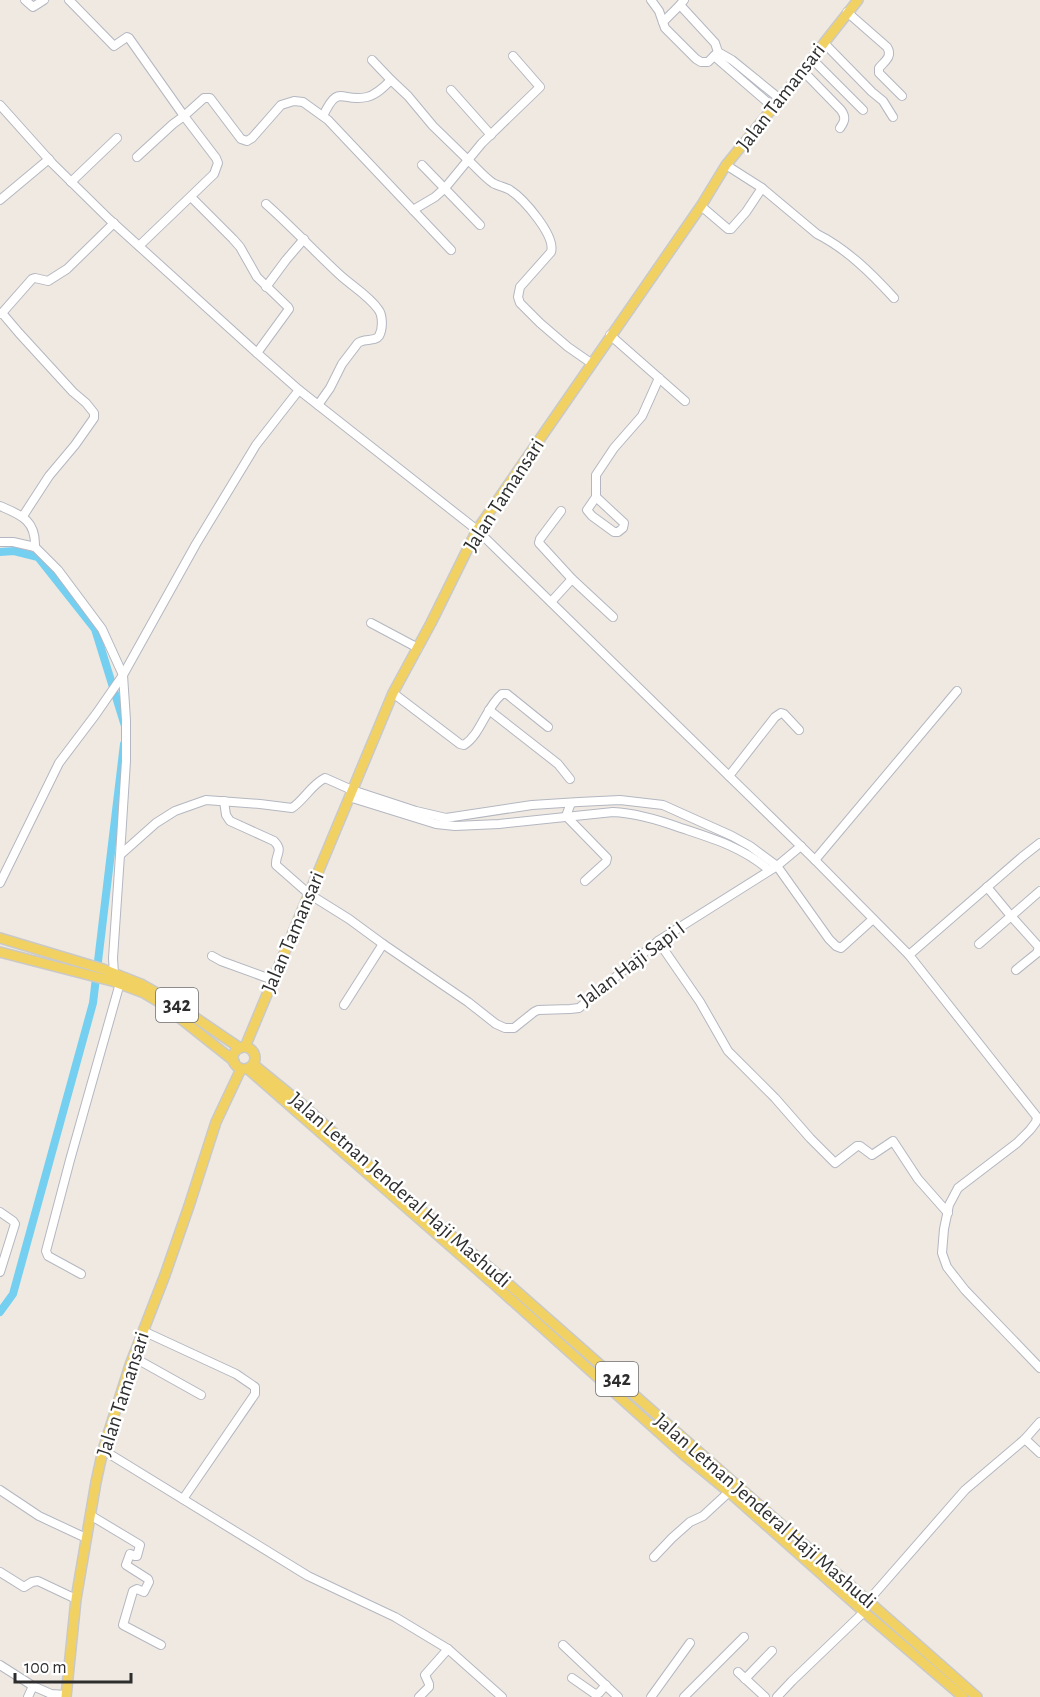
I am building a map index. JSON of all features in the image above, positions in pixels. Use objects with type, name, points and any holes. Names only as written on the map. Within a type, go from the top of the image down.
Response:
[{"type":"main road","name":"Jalan Tamansari","points":[[243,1047],[273,981],[393,693],[477,530],[726,165],[858,0]]},
{"type":"main road","name":"342","points":[[0,938],[65,958],[90,970],[141,984],[243,1047]]},
{"type":"main road","name":"342","points":[[0,952],[63,969],[90,970]]},
{"type":"main road","points":[[63,969],[65,958]]},
{"type":"main road","name":"342","points":[[114,977],[152,997],[234,1061]]},
{"type":"main road","points":[[243,1047],[250,1048],[256,1056],[248,1068],[234,1061],[234,1053],[243,1047]]},
{"type":"main road","name":"Jalan Tamansari","points":[[66,1696],[76,1599],[103,1450],[133,1357],[165,1275],[216,1122],[248,1068]]},
{"type":"main road","name":"Jalan Letnan Jenderal Haji Mashudi","points":[[248,1068],[500,1282],[801,1549],[864,1612],[977,1697]]},
{"type":"main road","name":"Jalan Letnan Jenderal Haji Mashudi","points":[[586,1359],[683,1454],[868,1601],[963,1697]]},
{"type":"street","points":[[25,0],[33,7],[44,0]]},
{"type":"street","points":[[69,0],[114,46],[127,37],[129,38],[218,163],[214,174],[139,246]]},
{"type":"street","points":[[651,0],[659,11],[664,28],[696,59],[708,62],[716,54]]},
{"type":"street","points":[[663,22],[682,3],[715,43],[716,54],[773,107]]},
{"type":"street","points":[[848,12],[887,47],[890,55],[879,68],[879,73],[902,96]]},
{"type":"street","points":[[824,43],[883,101],[893,117]]},
{"type":"street","points":[[716,54],[732,60],[780,99]]},
{"type":"street","points":[[413,210],[445,188],[491,135],[540,87],[513,56]]},
{"type":"street","points":[[812,59],[863,110]]},
{"type":"street","points":[[372,60],[468,160],[493,183],[508,189],[522,200],[538,220],[552,243],[551,252],[520,287],[518,297],[520,303],[568,347],[591,363]]},
{"type":"street","points":[[803,71],[845,116],[845,121],[840,128]]},
{"type":"street","points":[[323,116],[330,101],[336,97],[344,96],[353,99],[368,97],[380,91],[391,81]]},
{"type":"street","points":[[451,90],[491,135]]},
{"type":"street","points":[[137,157],[204,98],[210,98],[244,141],[252,138],[281,105],[294,101],[303,102],[323,116],[451,250]]},
{"type":"street","points":[[0,105],[71,182],[257,353],[299,390],[477,530],[801,846],[909,956],[1038,1115],[1030,1130],[1017,1143],[958,1188],[950,1205],[944,1229],[942,1253],[947,1267],[1040,1368]]},
{"type":"street","points":[[71,182],[117,138]]},
{"type":"street","points":[[0,200],[49,159]]},
{"type":"street","points":[[422,165],[480,225]]},
{"type":"street","points":[[726,165],[762,188],[818,234],[860,264],[894,298]]},
{"type":"street","points":[[700,206],[731,230],[762,188]]},
{"type":"street","points":[[191,197],[233,239],[257,277],[288,309],[257,353]]},
{"type":"street","points":[[266,204],[379,310],[381,320],[379,336],[375,339],[361,340],[358,343],[342,364],[318,405]]},
{"type":"street","points":[[23,516],[49,476],[94,418],[94,413],[1,313],[32,279],[48,281],[67,269],[114,223]]},
{"type":"street","points":[[267,287],[304,239]]},
{"type":"street","points":[[610,335],[685,401]]},
{"type":"street","points":[[596,497],[624,523],[623,528],[618,532],[614,532],[587,510],[596,497],[596,474],[614,448],[642,416],[659,378]]},
{"type":"street","points":[[0,883],[58,764],[121,677],[196,544],[256,445],[299,390]]},
{"type":"street","points":[[0,506],[23,516],[34,532],[35,547]]},
{"type":"street","points":[[561,511],[539,543],[613,617]]},
{"type":"street","points":[[0,542],[13,542],[35,547],[58,570],[102,629],[121,677],[126,720],[126,761],[113,958],[114,977],[46,1251],[48,1256],[81,1274]]},
{"type":"street","points":[[551,602],[573,579]]},
{"type":"street","points":[[371,623],[418,648]]},
{"type":"street","points":[[815,860],[957,692]]},
{"type":"street","points":[[393,693],[464,745],[496,699],[502,694],[507,694],[548,727]]},
{"type":"street","points":[[489,710],[558,764],[570,779]]},
{"type":"street","points":[[729,776],[775,717],[784,714],[799,730]]},
{"type":"street","points":[[120,855],[156,823],[175,811],[206,800],[292,808],[317,782],[325,778],[351,793],[436,824],[455,826],[499,824],[613,812],[643,815],[729,844],[773,868]]},
{"type":"street","points":[[351,793],[446,818],[532,805],[620,800],[663,805],[750,846],[773,868],[837,946],[841,948],[873,919]]},
{"type":"street","name":"Jalan Haji Sapi I","points":[[224,801],[226,815],[230,821],[279,845],[276,865],[309,894],[349,919],[496,1024],[510,1029],[538,1010],[579,1008],[658,941],[773,868],[801,846]]},
{"type":"street","points":[[566,816],[571,803]]},
{"type":"street","points":[[566,816],[607,858],[606,862],[585,881]]},
{"type":"street","points":[[909,956],[1040,843]]},
{"type":"street","points":[[987,887],[1039,949],[1016,970]]},
{"type":"street","points":[[978,944],[1039,895]]},
{"type":"street","points":[[658,941],[700,1002],[728,1051],[776,1098],[835,1163],[857,1146],[872,1155],[893,1141],[918,1179],[948,1213]]},
{"type":"street","points":[[344,1005],[382,944]]},
{"type":"street","points":[[212,956],[273,981]]},
{"type":"street","points":[[0,1212],[15,1224],[0,1272]]},
{"type":"street","points":[[143,1331],[236,1374],[255,1387],[255,1394],[183,1499]]},
{"type":"street","points":[[133,1357],[201,1395]]},
{"type":"street","points":[[868,1601],[965,1490],[1025,1439],[1040,1422]]},
{"type":"street","points":[[1025,1439],[1040,1453]]},
{"type":"street","points":[[103,1450],[308,1576],[395,1617],[448,1649],[502,1697]]},
{"type":"street","points":[[0,1490],[39,1516],[86,1538]]},
{"type":"street","points":[[654,1557],[690,1522],[703,1516],[729,1492]]},
{"type":"street","points":[[90,1515],[140,1545],[137,1556],[130,1554],[126,1566],[148,1579],[149,1582],[144,1592],[136,1589],[133,1591],[123,1625],[161,1645]]},
{"type":"street","points":[[0,1572],[24,1587],[38,1581],[76,1599]]},
{"type":"street","points":[[777,1697],[864,1612]]},
{"type":"street","points":[[684,1697],[744,1637]]},
{"type":"street","points":[[651,1697],[690,1643]]},
{"type":"street","points":[[563,1645],[618,1697]]},
{"type":"street","points":[[418,1697],[428,1689],[429,1685],[425,1675],[448,1649]]},
{"type":"street","points":[[745,1679],[772,1651]]},
{"type":"street","points":[[0,1665],[33,1686],[51,1694],[66,1696]]},
{"type":"street","points":[[738,1672],[765,1697]]},
{"type":"street","points":[[572,1678],[597,1694],[606,1685]]},
{"type":"street","points":[[28,1697],[33,1686]]},
{"type":"waterway","points":[[0,552],[14,551],[38,557],[95,629],[125,726]]},
{"type":"waterway","points":[[0,1312],[13,1294],[93,1003],[124,744]]}]
